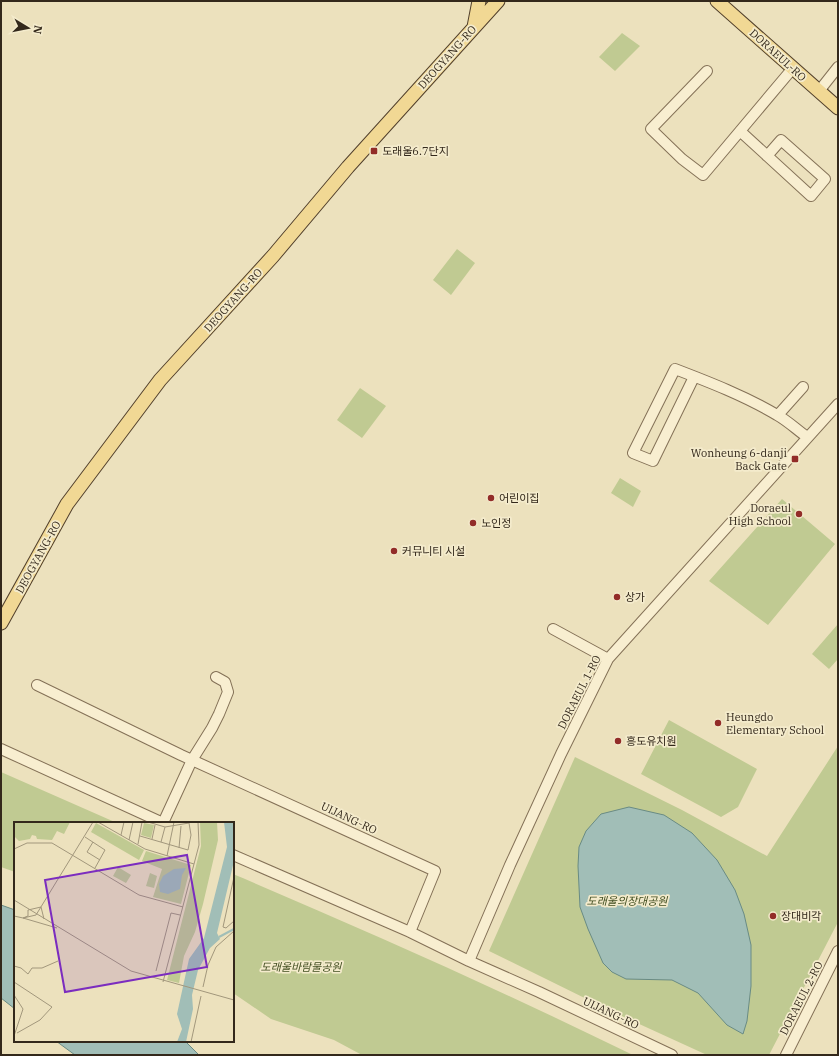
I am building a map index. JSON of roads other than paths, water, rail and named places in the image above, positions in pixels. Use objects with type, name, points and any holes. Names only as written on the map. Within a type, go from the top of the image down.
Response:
[{"type":"main road","points":[[474,27],[480,1]]},
{"type":"main road","name":"DEOGYANG-RO","points":[[1,623],[67,504],[160,380],[273,256],[348,167],[498,1]]},
{"type":"main road","name":"DORAEUL-RO","points":[[717,1],[838,108]]},
{"type":"street","points":[[707,71],[651,129],[682,159],[703,175],[793,68]]},
{"type":"street","points":[[819,91],[838,68]]},
{"type":"street","points":[[740,131],[767,156],[811,196],[825,179],[781,140],[767,156]]},
{"type":"street","points":[[694,377],[653,461],[634,453],[675,369],[694,377],[750,401],[778,415],[807,437]]},
{"type":"street","points":[[778,415],[803,387]]},
{"type":"street","name":"DORAEUL 1-RO","points":[[469,961],[513,858],[561,754],[608,659],[838,404]]},
{"type":"street","points":[[553,629],[608,659]]},
{"type":"street","points":[[163,822],[192,760],[212,728],[228,692],[225,682],[216,677]]},
{"type":"street","name":"UIJANG-RO","points":[[37,685],[192,760],[435,871],[410,932]]},
{"type":"street","points":[[1,749],[161,822]]},
{"type":"street","name":"UIJANG-RO","points":[[234,855],[410,932],[672,1055]]},
{"type":"street","name":"DORAEUL 2-RO","points":[[786,1055],[838,951]]},
{"type":"water","points":[[629,807],[664,815],[692,833],[717,860],[735,890],[744,914],[751,945],[751,986],[747,1021],[743,1034],[727,1025],[698,993],[672,980],[626,979],[612,972],[603,963],[580,907],[578,866],[579,847],[586,831],[601,814]]},
{"type":"water","points":[[1,905],[14,910],[14,1008],[1,998]]},
{"type":"water","points":[[57,1042],[186,1042],[199,1055],[75,1055]]},
{"type":"place","name":"도래울6.7단지","points":[[374,151]]},
{"type":"place","name":"Wonheung 6-danji Back Gate","points":[[795,459]]},
{"type":"place","name":"어린이집","points":[[491,498]]},
{"type":"place","name":"Doraeul High School","points":[[799,514]]},
{"type":"place","name":"노인정","points":[[473,523]]},
{"type":"place","name":"커뮤니티 시설","points":[[394,551]]},
{"type":"place","name":"상가","points":[[617,597]]},
{"type":"place","name":"Heungdo Elementary School","points":[[718,723]]},
{"type":"place","name":"흥도유치원","points":[[618,741]]},
{"type":"place","name":"장대비각","points":[[773,916]]},
{"type":"park label","name":"도래울의장대공원","points":[[627,901]]},
{"type":"park label","name":"도래울바람물공원","points":[[301,967]]}]
